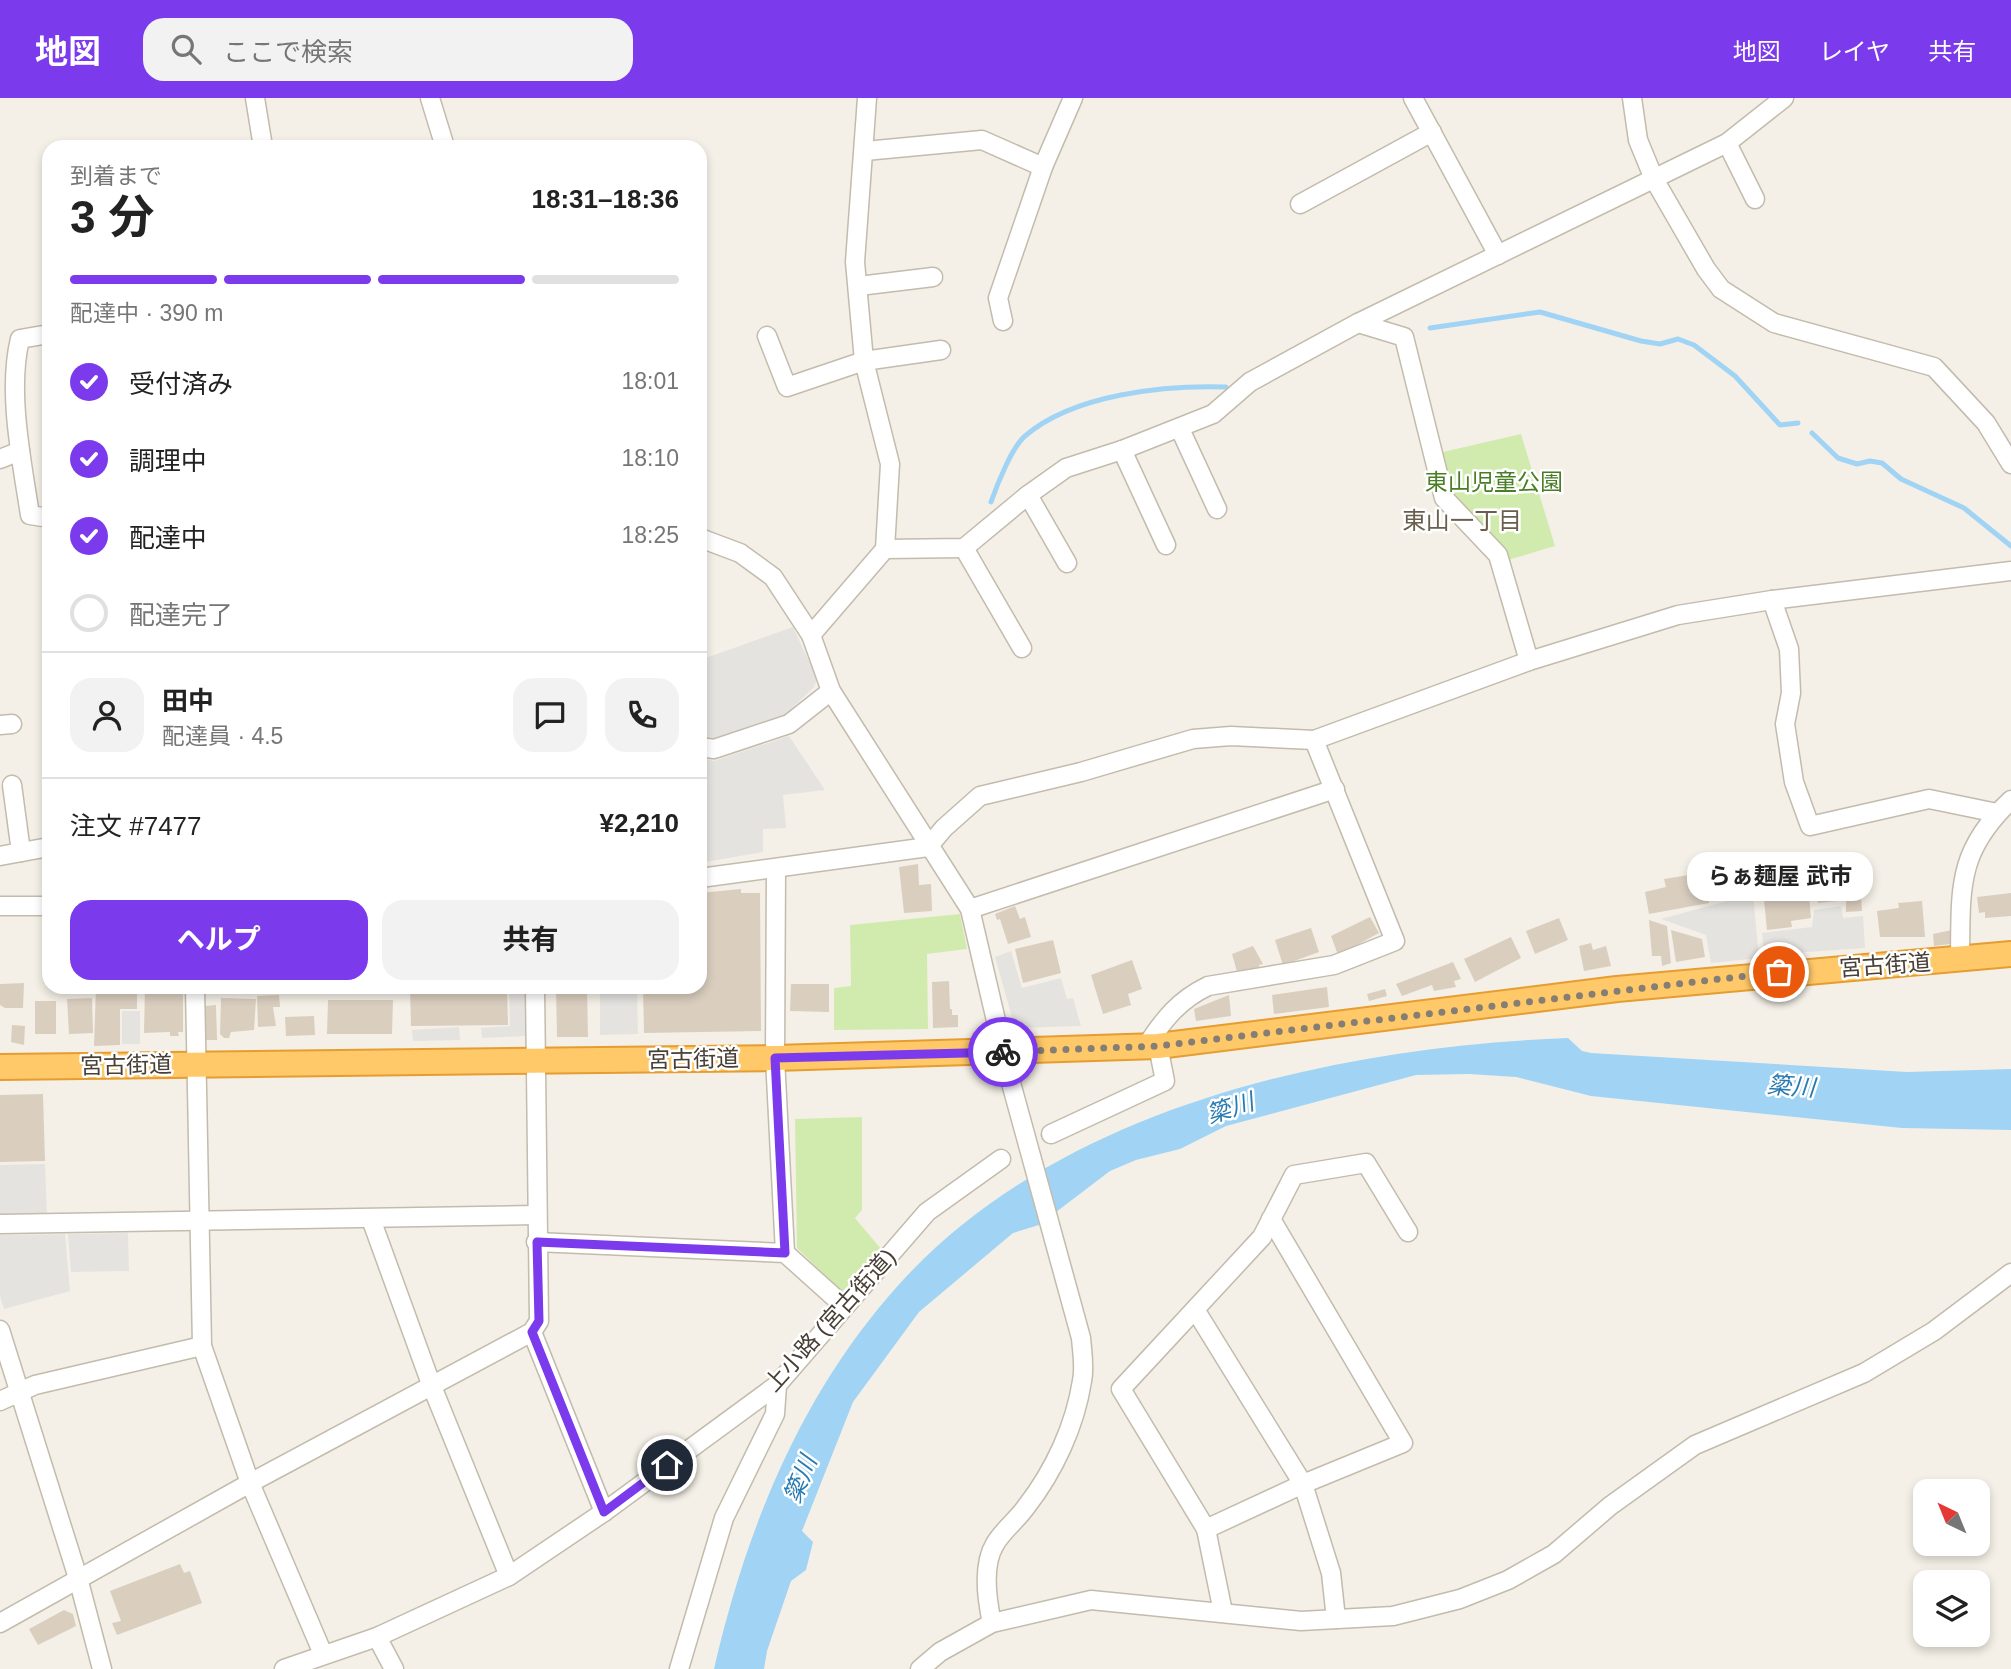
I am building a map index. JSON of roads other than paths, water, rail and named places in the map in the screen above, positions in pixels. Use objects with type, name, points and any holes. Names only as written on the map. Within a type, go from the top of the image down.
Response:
[{"type":"highway","name":"宮古街道","points":[[0,1068],[196,1063],[775,1058],[1152,1046],[1617,989],[1779,972],[2011,954]]},
{"type":"street","points":[[255,98],[262,140]]},
{"type":"street","points":[[430,98],[443,140]]},
{"type":"street","points":[[811,635],[885,549],[890,464],[864,361],[855,262],[867,98]]},
{"type":"street","points":[[1003,321],[998,298],[1043,167],[1073,98]]},
{"type":"street","points":[[1413,98],[1498,255]]},
{"type":"street","points":[[1632,98],[1638,140],[1654,179],[1706,269],[1721,289],[1774,323],[1934,367],[1986,423],[2011,464]]},
{"type":"street","points":[[885,549],[964,548],[1028,495],[1066,468],[1180,429],[1213,414],[1250,382],[1358,323],[1727,143],[1784,98]]},
{"type":"street","points":[[1300,204],[1432,132]]},
{"type":"street","points":[[865,151],[982,140],[1043,167]]},
{"type":"street","points":[[1727,143],[1755,199]]},
{"type":"street","points":[[859,286],[933,277]]},
{"type":"street","points":[[1358,323],[1404,337],[1444,498],[1498,555],[1529,661]]},
{"type":"street","points":[[42,335],[20,339],[15,365],[20,452],[30,515],[42,517]]},
{"type":"street","points":[[767,336],[787,387],[864,361],[941,350]]},
{"type":"street","points":[[1180,429],[1217,509]]},
{"type":"street","points":[[1122,450],[1166,545]]},
{"type":"street","points":[[0,458],[20,452]]},
{"type":"street","points":[[1028,495],[1067,563]]},
{"type":"street","points":[[707,541],[740,553],[774,577],[811,635],[831,691],[970,909],[1081,1338],[1083,1378],[1072,1424],[1053,1465],[1027,1507],[994,1545],[988,1573],[988,1600],[992,1623]]},
{"type":"street","points":[[964,548],[1022,648]]},
{"type":"street","points":[[707,877],[928,847],[944,828],[980,796],[1082,772],[1193,739],[1231,736],[1314,740],[1529,661],[1678,615],[1772,600],[2011,571]]},
{"type":"street","points":[[1772,600],[1789,649],[1791,693],[1785,723],[1794,782],[1810,826],[1929,799],[1997,813]]},
{"type":"street","points":[[707,748],[714,749],[789,724],[831,691]]},
{"type":"street","points":[[1051,1134],[1165,1081],[1152,1046],[1166,1015],[1191,994],[1208,986],[1334,965],[1395,941],[1314,740]]},
{"type":"street","points":[[12,785],[22,852]]},
{"type":"street","points":[[970,909],[1335,789]]},
{"type":"street","points":[[1960,960],[1963,870],[1976,840],[2011,800]]},
{"type":"street","points":[[0,856],[42,848]]},
{"type":"street","points":[[776,869],[775,1058],[785,1253]]},
{"type":"street","points":[[0,906],[42,906]]},
{"type":"street","points":[[195,994],[202,1346],[250,1483],[323,1654]]},
{"type":"street","points":[[0,1623],[250,1483],[532,1332],[539,1321],[535,994]]},
{"type":"street","name":"上小路 (宮古街道)","points":[[284,1669],[377,1637],[509,1576],[604,1512],[777,1385],[927,1212],[1001,1159]]},
{"type":"street","points":[[1223,1612],[1206,1529],[1121,1389],[1262,1237],[1294,1175],[1366,1163],[1408,1232]]},
{"type":"street","points":[[0,1224],[200,1223],[536,1215]]},
{"type":"street","points":[[371,1219],[431,1384],[509,1576]]},
{"type":"street","points":[[1206,1529],[1303,1484],[1403,1443],[1271,1219]]},
{"type":"street","points":[[537,1242],[785,1253],[844,1306]]},
{"type":"street","points":[[920,1669],[940,1652],[992,1623],[1091,1600],[1301,1620],[1393,1616],[1460,1599],[1508,1580],[1553,1554],[1610,1506],[1695,1446],[1864,1374],[1934,1331],[2011,1273]]},
{"type":"street","points":[[1196,1311],[1303,1484],[1331,1573],[1336,1619]]},
{"type":"street","points":[[0,1329],[78,1578],[102,1669]]},
{"type":"street","points":[[532,1332],[604,1512]]},
{"type":"street","points":[[0,1401],[35,1385],[202,1346]]},
{"type":"street","points":[[679,1669],[724,1518],[775,1414],[777,1385]]},
{"type":"street","points":[[377,1637],[394,1669]]},
{"type":"water","name":"簗川","points":[[1568,1038],[1582,1051],[1591,1053],[1907,1072],[2011,1069],[2011,1130],[1902,1128],[1591,1096],[1516,1077],[1416,1075],[1226,1126],[1180,1149],[1136,1160],[1110,1171],[1039,1225],[1013,1233],[919,1312],[853,1402],[802,1531],[813,1542],[806,1570],[791,1581],[767,1651],[764,1669],[714,1669],[741,1569],[778,1472],[801,1426],[856,1338],[888,1297],[953,1232],[1028,1178],[1111,1135],[1199,1100],[1291,1074],[1385,1056],[1478,1044]]},
{"type":"waterway","points":[[1430,328],[1540,312],[1641,341],[1660,344],[1678,339],[1694,345],[1735,376],[1780,425],[1798,423]]},
{"type":"waterway","points":[[991,502],[1005,467],[1020,441],[1045,422],[1068,410],[1121,395],[1176,388],[1226,387]]},
{"type":"waterway","points":[[1812,433],[1838,458],[1857,464],[1870,461],[1882,463],[1901,479],[1964,508],[2011,546]]},
{"type":"place","name":"らぁ麺屋 武市","points":[[1779,972]]},
{"type":"district","name":"東山一丁目","points":[[1462,520]]},
{"type":"park label","name":"東山児童公園","points":[[1494,482]]}]
